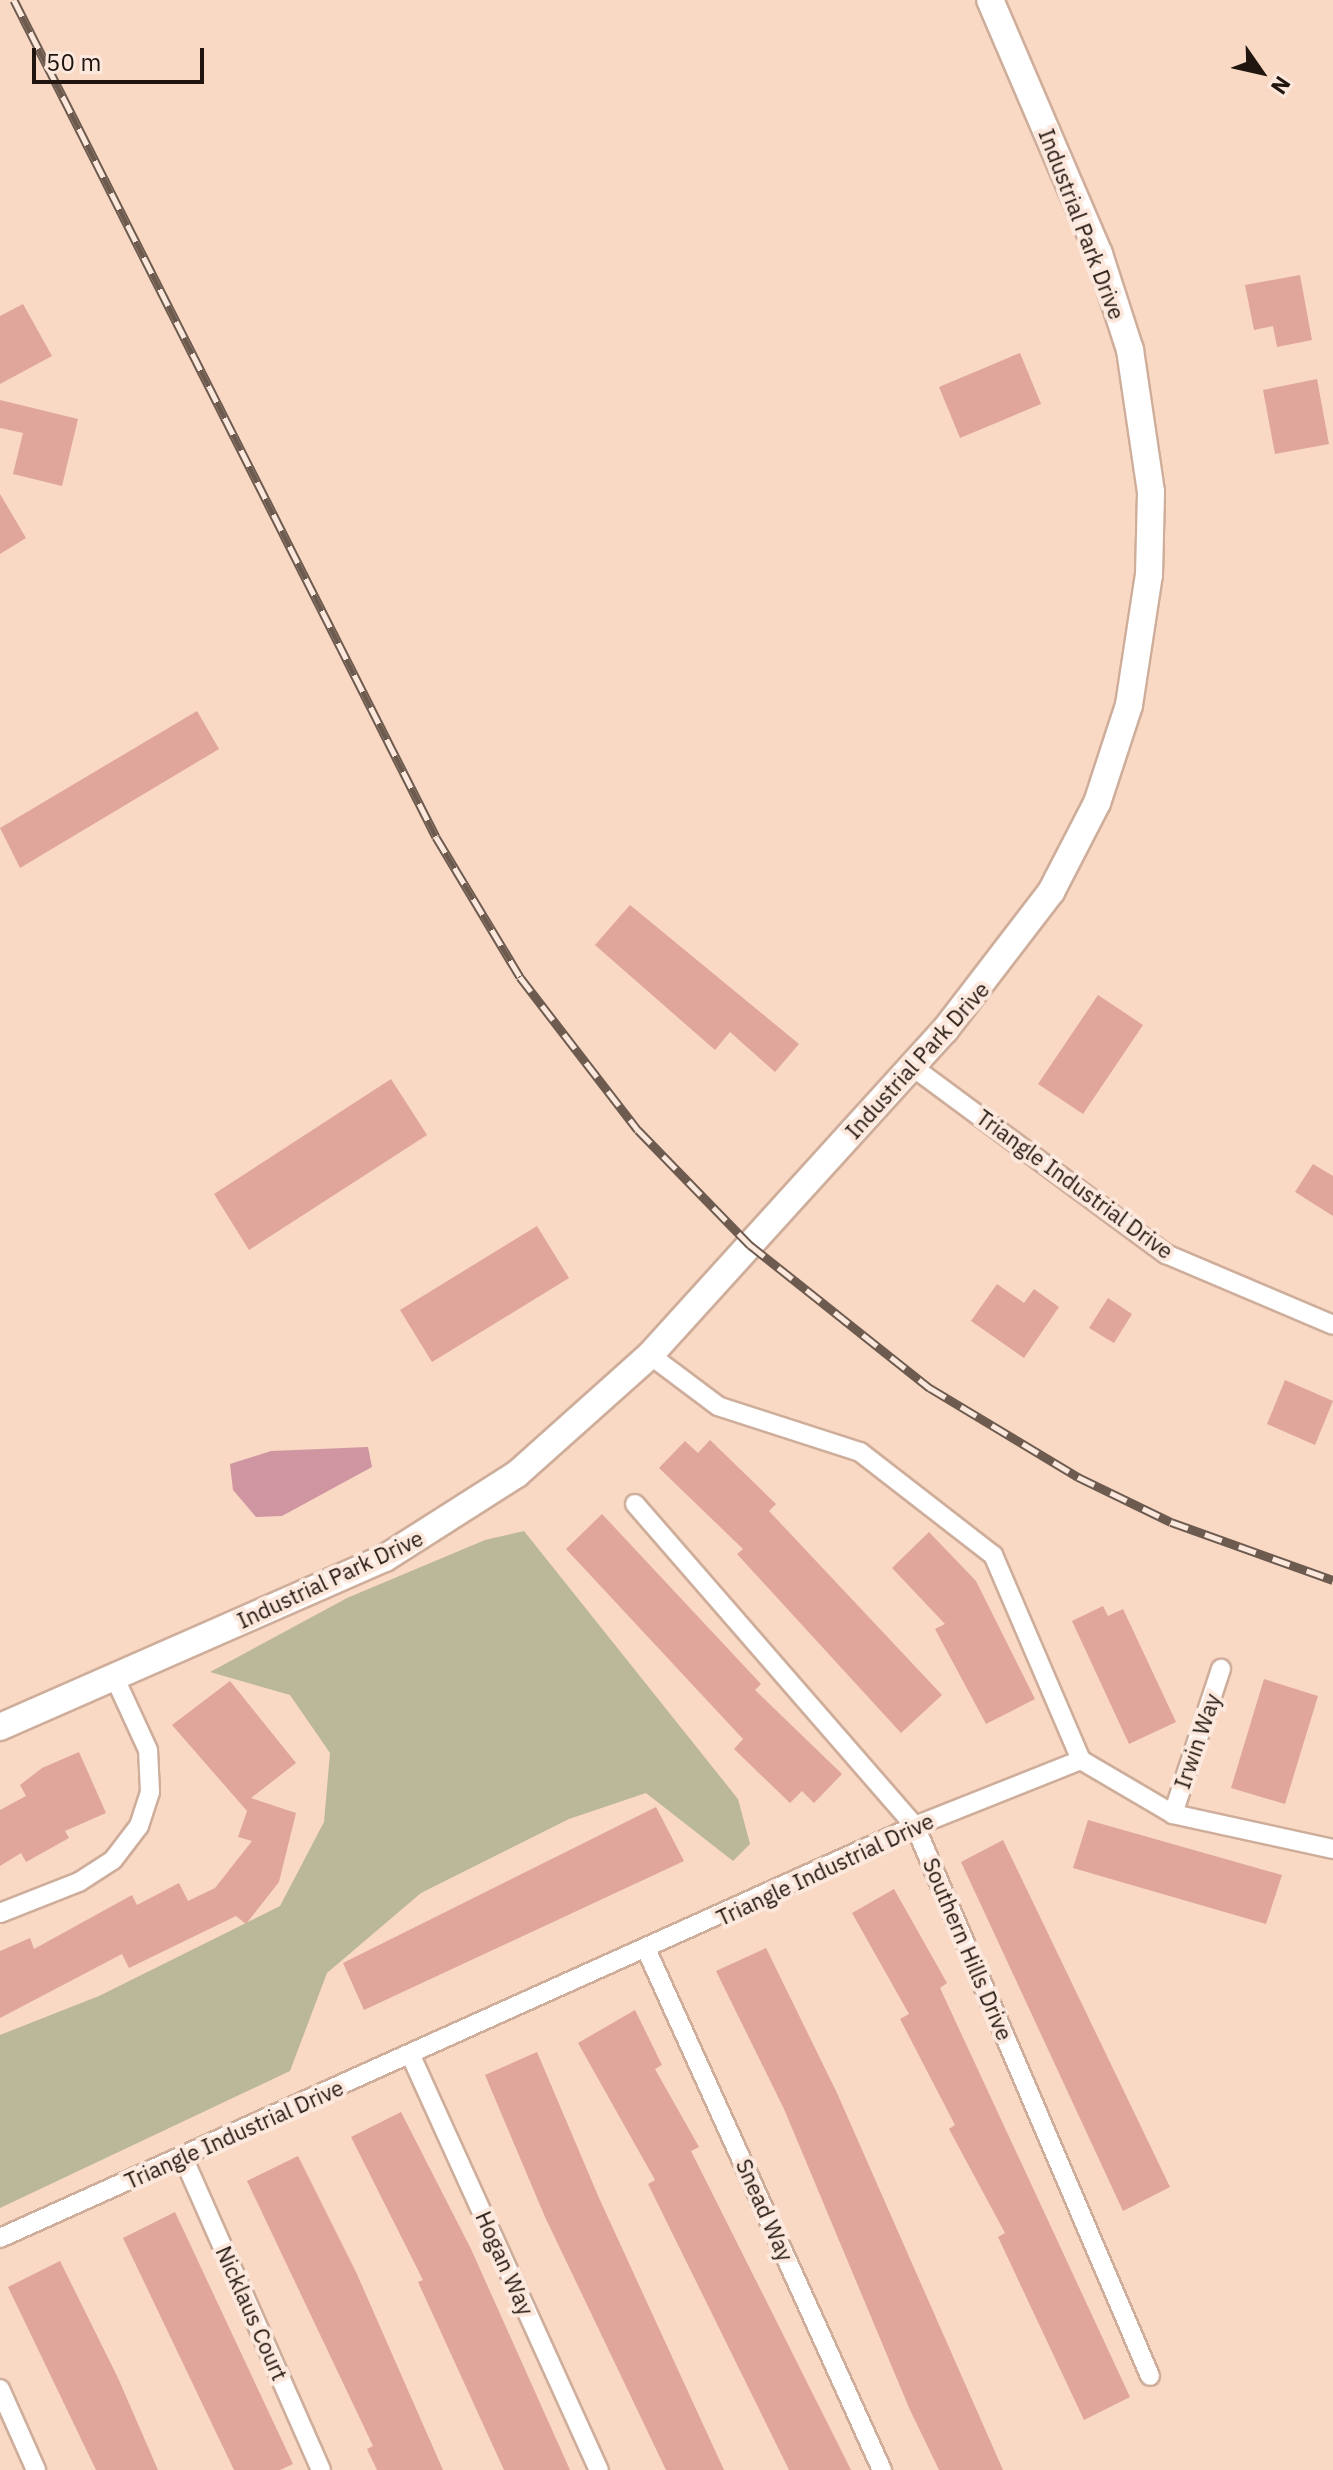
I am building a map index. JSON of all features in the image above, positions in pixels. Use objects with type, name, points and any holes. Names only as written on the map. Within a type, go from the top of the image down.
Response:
[{"type":"street","name":"Industrial Park Drive","points":[[0,1727],[437,1530],[552,1445],[650,1355],[913,1067],[1029,927],[1091,815],[1129,705],[1149,575],[1151,492],[1130,350],[1099,254],[990,0]]},
{"type":"street","name":"Triangle Industrial Drive","points":[[913,1067],[1166,1254],[1333,1325]]},
{"type":"street","points":[[650,1355],[718,1406],[860,1452],[993,1555],[1081,1760],[1173,1814],[1333,1849]]},
{"type":"street","name":"Southern Hills Drive","points":[[635,1504],[915,1826],[1150,2376]]},
{"type":"street","name":"Irwin Way","points":[[1173,1814],[1221,1669]]},
{"type":"street","points":[[0,1913],[79,1882],[113,1860],[139,1826],[150,1792],[148,1750],[114,1676]]},
{"type":"street","name":"Triangle Industrial Drive","points":[[0,2238],[647,1951],[915,1826],[1081,1760]]},
{"type":"street","name":"Snead Way","points":[[647,1951],[882,2470]]},
{"type":"street","name":"Hogan Way","points":[[411,2056],[599,2470]]},
{"type":"street","name":"Nicklaus Court","points":[[183,2157],[321,2470]]},
{"type":"street","points":[[0,2389],[36,2470]]},
{"type":"shaded area","points":[[368,1447],[372,1467],[282,1516],[256,1517],[233,1490],[230,1464],[271,1451]]},
{"type":"shaded area","points":[[524,1531],[738,1799],[750,1844],[733,1861],[646,1793],[569,1819],[421,1893],[327,1973],[290,2071],[0,2208],[0,2035],[99,1996],[280,1906],[324,1822],[330,1753],[290,1695],[210,1672],[347,1598],[485,1540]]},
{"type":"building","points":[[1300,275],[1312,340],[1277,347],[1273,326],[1254,330],[1245,285]]},
{"type":"building","points":[[23,304],[52,356],[0,384],[0,316]]},
{"type":"building","points":[[1020,353],[1041,404],[960,438],[939,387]]},
{"type":"building","points":[[1317,379],[1329,444],[1275,454],[1263,390]]},
{"type":"building","points":[[0,400],[78,419],[62,486],[13,474],[23,433],[0,428]]},
{"type":"building","points":[[0,494],[26,538],[0,554]]},
{"type":"building","points":[[197,711],[219,749],[20,868],[0,828]]},
{"type":"building","points":[[630,905],[799,1044],[775,1072],[730,1032],[715,1050],[595,945]]},
{"type":"building","points":[[1098,995],[1143,1025],[1083,1114],[1038,1084]]},
{"type":"building","points":[[391,1079],[427,1135],[249,1250],[214,1194]]},
{"type":"building","points":[[1313,1164],[1333,1176],[1333,1216],[1295,1192]]},
{"type":"building","points":[[537,1226],[569,1278],[432,1362],[400,1310]]},
{"type":"building","points":[[997,1284],[1024,1303],[1034,1289],[1059,1307],[1024,1358],[971,1321]]},
{"type":"building","points":[[1108,1298],[1132,1314],[1114,1343],[1089,1328]]},
{"type":"building","points":[[1285,1380],[1333,1401],[1315,1445],[1267,1424]]},
{"type":"building","points":[[710,1440],[776,1504],[769,1511],[942,1695],[901,1733],[737,1554],[743,1549],[659,1468],[685,1441],[698,1453]]},
{"type":"building","points":[[602,1514],[761,1684],[755,1690],[842,1774],[814,1803],[802,1791],[790,1803],[734,1749],[743,1739],[566,1549]]},
{"type":"building","points":[[929,1532],[976,1581],[1035,1699],[986,1724],[935,1629],[945,1624],[892,1568]]},
{"type":"building","points":[[1103,1606],[1108,1616],[1123,1609],[1176,1722],[1129,1744],[1072,1621]]},
{"type":"building","points":[[1264,1679],[1318,1696],[1285,1804],[1231,1788]]},
{"type":"building","points":[[230,1681],[296,1763],[251,1798],[296,1813],[279,1882],[246,1924],[236,1916],[129,1968],[122,1954],[0,2018],[0,1951],[30,1938],[34,1949],[132,1895],[137,1905],[179,1883],[188,1901],[215,1888],[252,1841],[238,1837],[247,1811],[172,1725]]},
{"type":"building","points":[[79,1752],[106,1813],[65,1831],[69,1838],[26,1862],[21,1853],[0,1866],[0,1810],[26,1796],[20,1785],[42,1768]]},
{"type":"building","points":[[656,1807],[684,1861],[364,2010],[343,1963]]},
{"type":"building","points":[[1088,1820],[1282,1875],[1266,1924],[1073,1868]]},
{"type":"building","points":[[1003,1840],[1170,2187],[1123,2211],[961,1862]]},
{"type":"building","points":[[894,1889],[947,1983],[940,1988],[1130,2397],[1084,2420],[998,2237],[1005,2233],[949,2129],[955,2125],[900,2019],[909,2014],[852,1913]]},
{"type":"building","points":[[766,1948],[837,2093],[1003,2470],[939,2470],[910,2410],[784,2109],[716,1971]]},
{"type":"building","points":[[635,2010],[662,2065],[655,2069],[699,2147],[691,2151],[851,2470],[789,2470],[648,2184],[655,2180],[578,2043]]},
{"type":"building","points":[[537,2052],[599,2198],[724,2470],[666,2470],[545,2217],[485,2075]]},
{"type":"building","points":[[401,2112],[471,2249],[570,2470],[504,2470],[418,2282],[423,2280],[351,2137]]},
{"type":"building","points":[[298,2156],[356,2272],[443,2470],[377,2470],[367,2449],[373,2446],[247,2181]]},
{"type":"building","points":[[175,2212],[293,2464],[280,2470],[234,2470],[123,2238]]},
{"type":"building","points":[[60,2261],[118,2378],[158,2470],[96,2470],[8,2287]]},
{"type":"railway","points":[[14,0],[436,837],[520,977],[638,1130],[750,1245],[930,1388],[1078,1477],[1171,1522],[1333,1580]]}]
